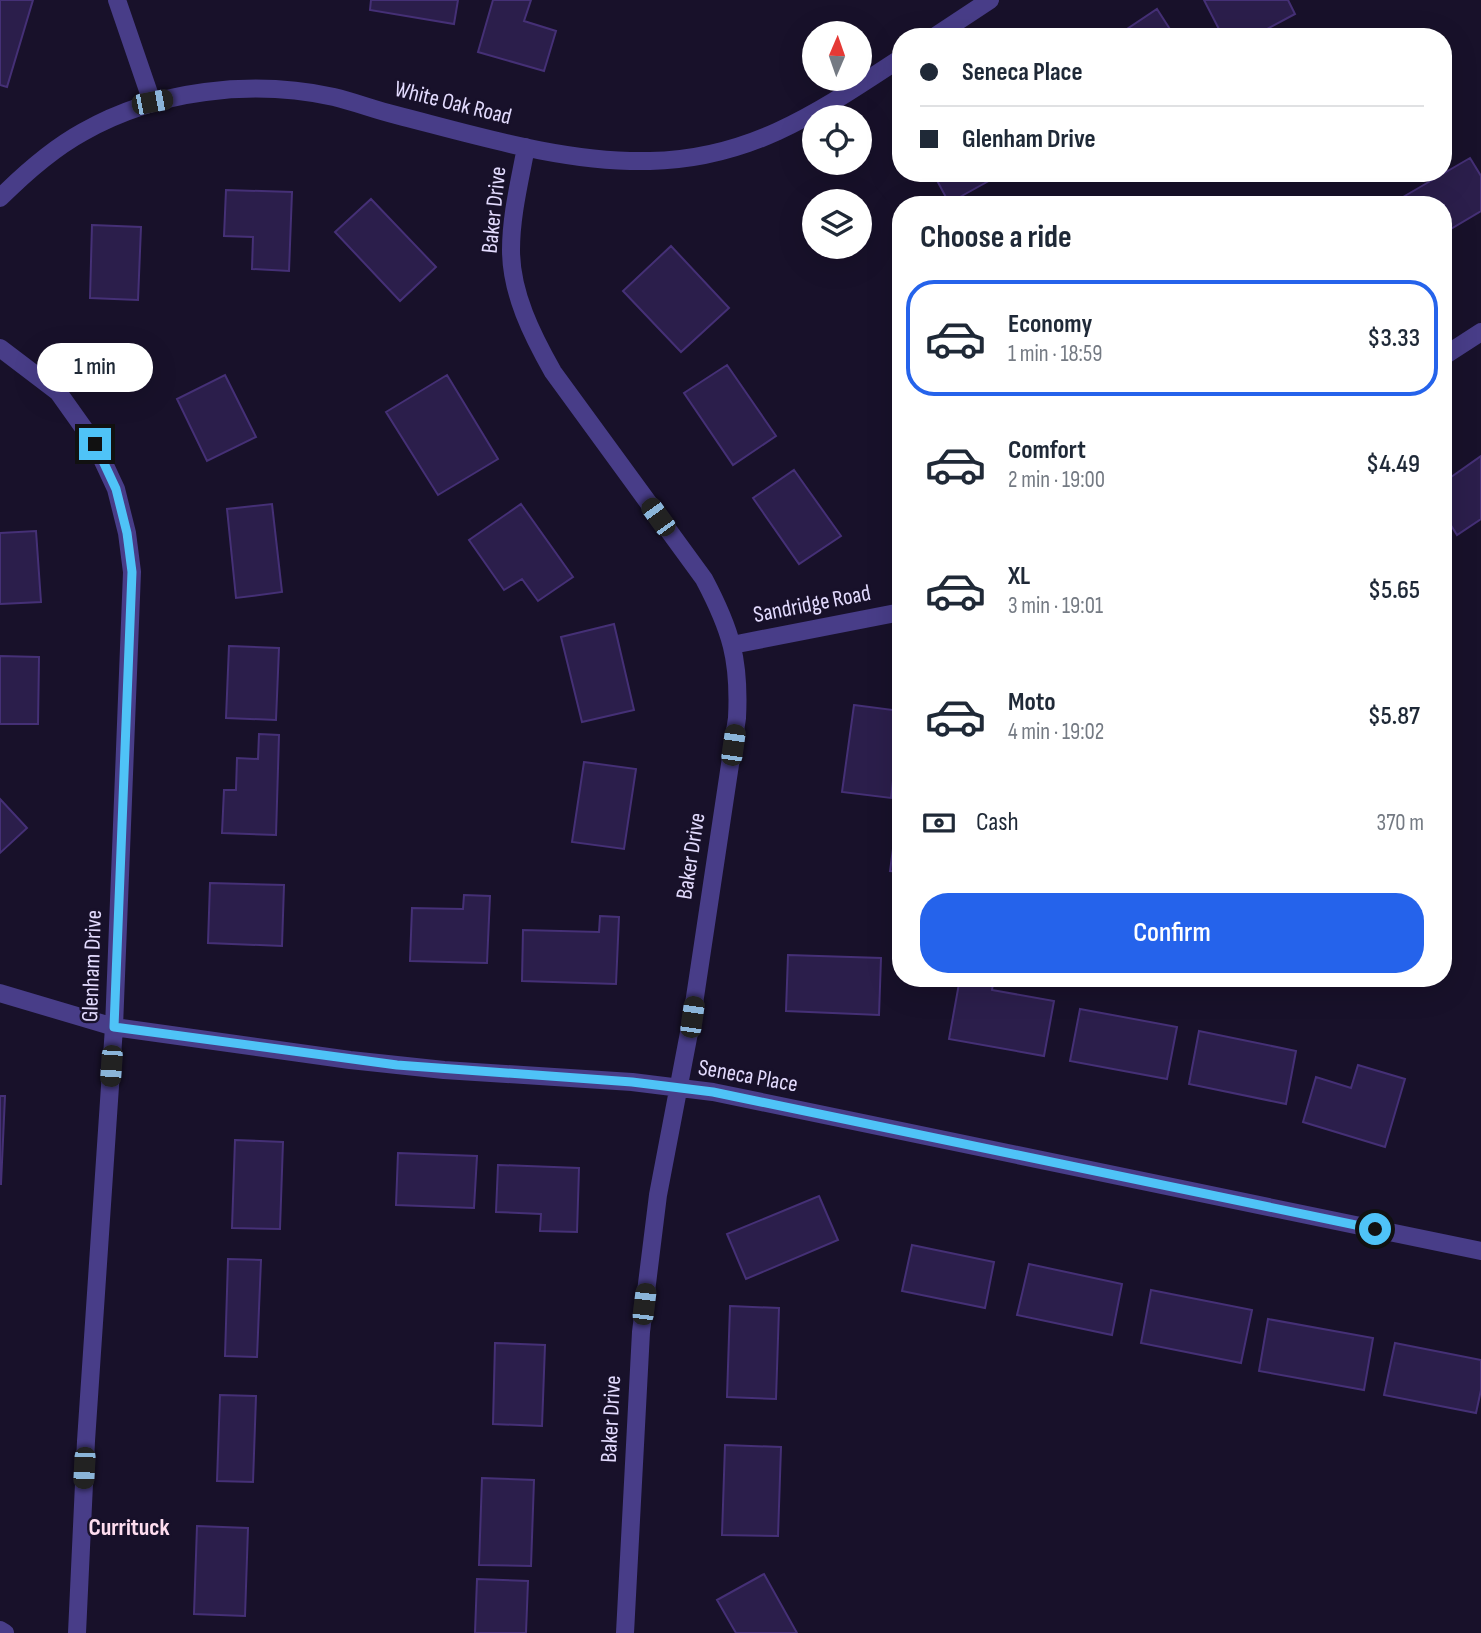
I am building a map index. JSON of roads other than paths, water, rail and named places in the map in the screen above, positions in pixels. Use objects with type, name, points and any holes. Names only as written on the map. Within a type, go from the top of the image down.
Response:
[{"type":"street","points":[[117,0],[152,102]]},
{"type":"street","points":[[948,28],[990,0]]},
{"type":"street","name":"White Oak Road","points":[[0,198],[32,167],[80,133],[107,119],[152,102],[213,90],[273,89],[334,97],[526,147],[599,160],[653,162],[738,147],[792,126],[892,64]]},
{"type":"street","name":"Baker Drive","points":[[526,147],[511,251],[520,304],[553,372],[704,579],[721,612],[733,645],[739,681],[737,718],[692,1017],[658,1195],[640,1332],[625,1633]]},
{"type":"street","points":[[1452,351],[1481,332]]},
{"type":"street","name":"Glenham Drive","points":[[0,348],[58,392],[95,444],[116,489],[127,533],[132,572],[114,1027],[76,1633]]},
{"type":"street","name":"Sandridge Road","points":[[733,645],[892,614]]},
{"type":"street","name":"Seneca Place","points":[[0,993],[114,1027],[404,1066],[632,1082],[713,1092],[1481,1251]]},
{"type":"street","points":[[0,1630],[5,1633]]},
{"type":"district","name":"Currituck","points":[[129,1527]]}]
